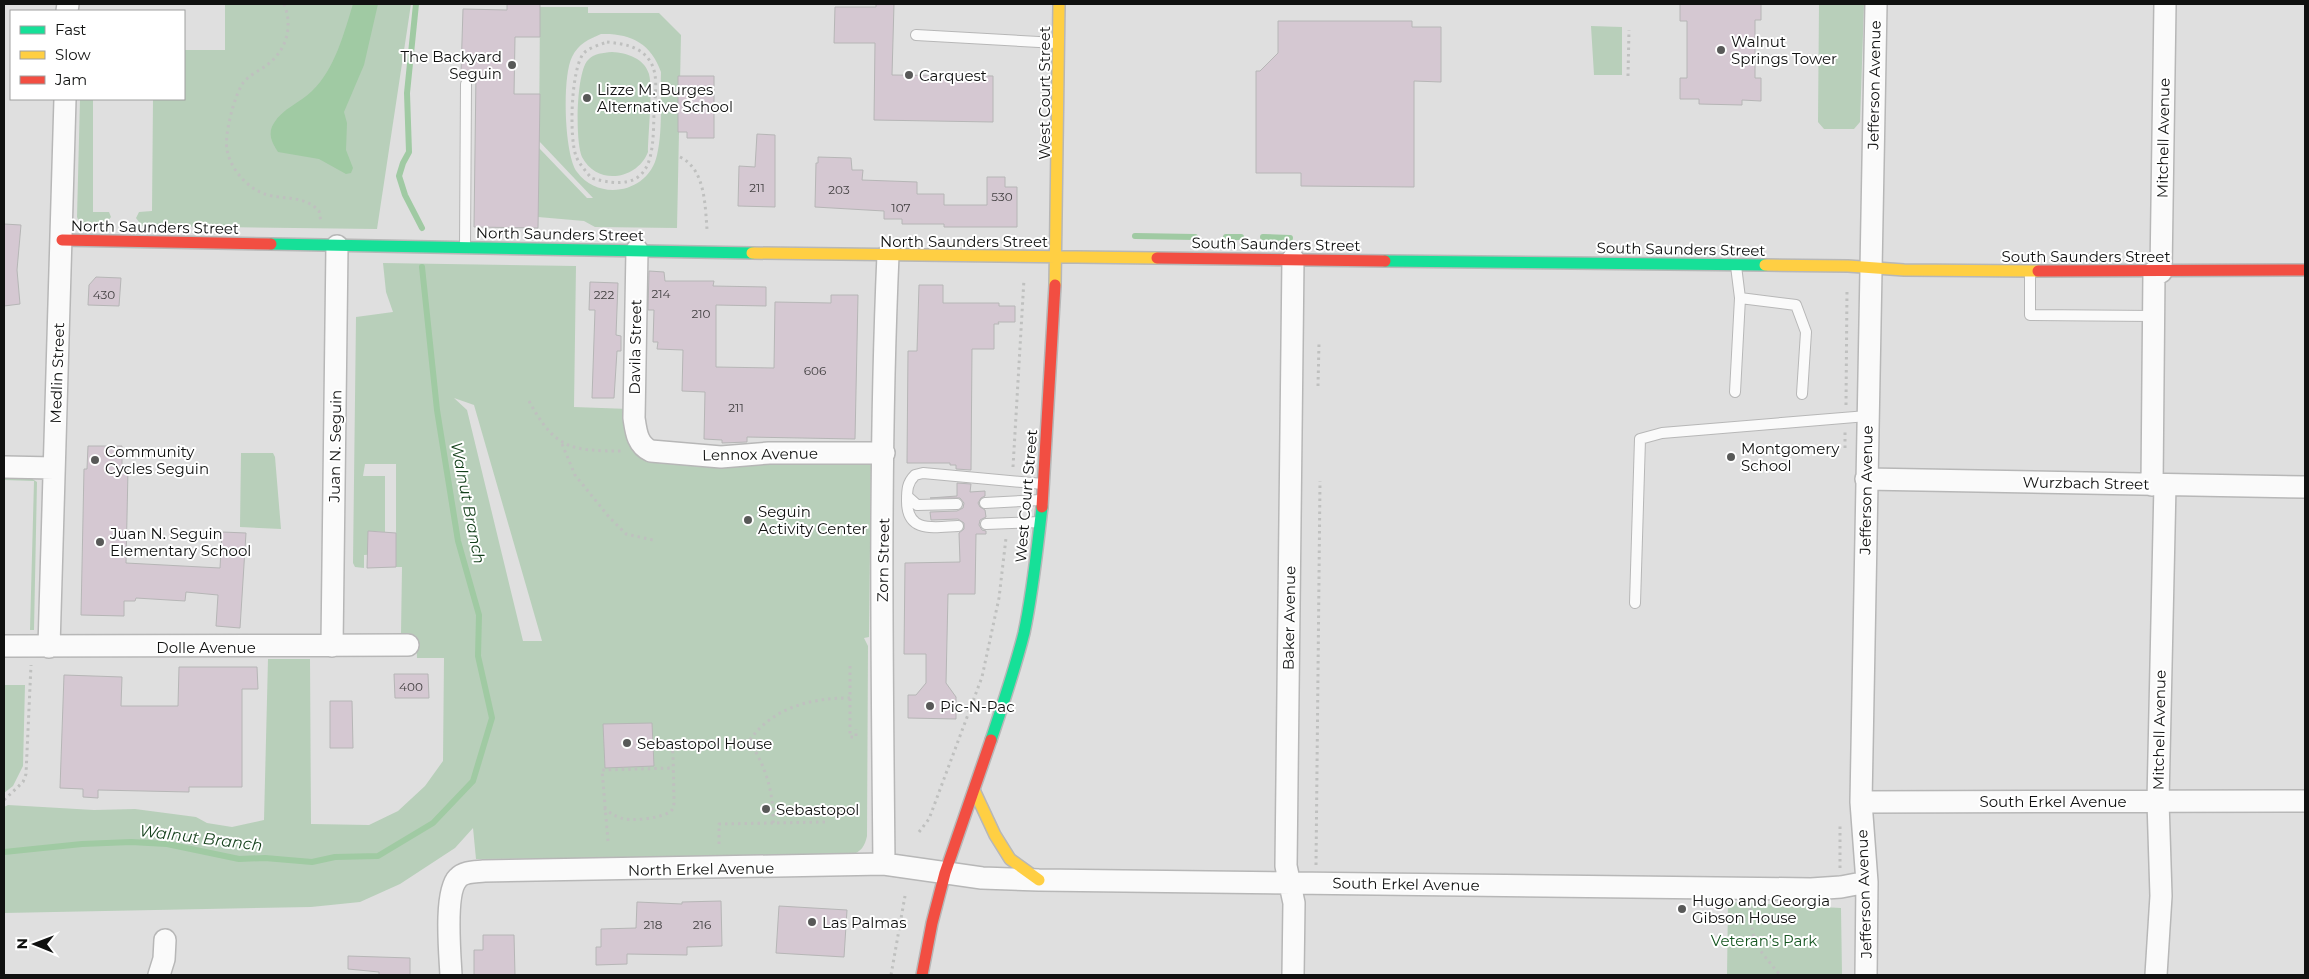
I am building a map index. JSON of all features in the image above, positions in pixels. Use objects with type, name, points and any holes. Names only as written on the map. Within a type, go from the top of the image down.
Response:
[{"type":"street","name":"West Court Street","points":[[922,975],[932,923],[945,873],[1009,688],[1024,632],[1041,522],[1057,256],[1059,4]]},
{"type":"street","name":"Jefferson Avenue","points":[[1866,975],[1867,882],[1861,802],[1876,4]]},
{"type":"street","name":"Mitchell Avenue","points":[[2156,975],[2161,896],[2158,801],[2158,485],[2153,316],[2157,272],[2165,4]]},
{"type":"street","name":"Medlin Street","points":[[40,647],[54,468],[66,100]]},
{"type":"street","name":"North Saunders Street","points":[[62,240],[888,255],[1057,256]]},
{"type":"street","name":"Juan N. Seguin","points":[[329,246],[332,646]]},
{"type":"street","name":"Davila Street","points":[[637,250],[633,398],[636,432],[645,447]]},
{"type":"street","name":"Zorn Street","points":[[884,864],[882,627],[888,255]]},
{"type":"street","name":"South Saunders Street","points":[[1057,256],[1870,267],[1904,270],[2157,272],[2305,270]]},
{"type":"street","name":"Baker Avenue","points":[[1293,260],[1286,866],[1294,903],[1293,975]]},
{"type":"street","name":"Lennox Avenue","points":[[645,447],[721,456],[768,453],[884,453]]},
{"type":"street","points":[[4,467],[54,468]]},
{"type":"street","name":"Wurzbach Street","points":[[1866,479],[2305,487]]},
{"type":"street","name":"Dolle Avenue","points":[[4,646],[408,645]]},
{"type":"street","points":[[974,790],[995,835],[1010,859],[1039,880]]},
{"type":"street","name":"South Erkel Avenue","points":[[1861,802],[2305,801]]},
{"type":"street","name":"North Erkel Avenue","points":[[451,975],[449,940],[453,886],[458,877],[466,873],[884,864],[945,873]]},
{"type":"street","name":"South Erkel Avenue","points":[[945,873],[982,878],[1039,880],[1811,889],[1841,887],[1867,882]]},
{"type":"lane","points":[[916,34],[1059,43]]},
{"type":"lane","points":[[465,248],[466,84]]},
{"type":"lane","points":[[1735,392],[1740,298],[1736,283],[1736,265]]},
{"type":"lane","points":[[2030,271],[2030,315],[2153,316]]},
{"type":"lane","points":[[1740,298],[1796,305],[1806,332],[1802,394]]},
{"type":"lane","points":[[1635,602],[1640,439],[1662,433],[1867,416]]},
{"type":"lane","points":[[958,526],[920,526],[910,517],[907,486],[910,479],[922,473],[1044,484]]},
{"type":"lane","points":[[907,496],[917,505],[958,504]]},
{"type":"lane","points":[[985,503],[1043,500]]},
{"type":"lane","points":[[986,524],[1041,522]]},
{"type":"path","points":[[284,4],[290,22],[285,41],[270,63],[243,83],[228,128],[226,148],[234,169],[247,183],[259,192],[272,196],[298,199],[315,207],[321,217],[329,246]]},
{"type":"path","points":[[1628,76],[1629,30]]},
{"type":"path","points":[[607,42],[626,44],[641,50],[651,63],[656,76],[653,150],[642,174],[633,181],[618,183],[592,178],[576,156],[573,143],[576,69],[584,53],[607,42]]},
{"type":"path","points":[[680,157],[695,168],[700,182],[708,232],[706,252]]},
{"type":"path","points":[[1012,481],[1024,280],[1021,274]]},
{"type":"path","points":[[1318,386],[1319,343]]},
{"type":"path","points":[[529,401],[537,416],[562,444],[575,475],[609,517],[626,534],[653,540]]},
{"type":"path","points":[[562,444],[575,449],[591,451],[645,447]]},
{"type":"path","points":[[1316,883],[1320,481]]},
{"type":"path","points":[[919,832],[929,819],[982,677],[999,598],[1008,523]]},
{"type":"path","points":[[4,800],[23,782],[26,774],[40,647]]},
{"type":"path","points":[[850,666],[850,737],[856,737],[856,728]]},
{"type":"path","points":[[653,745],[749,741],[764,725],[790,708],[816,699],[850,698]]},
{"type":"path","points":[[749,741],[759,756],[769,783],[774,806],[773,825]]},
{"type":"path","points":[[604,807],[622,819],[631,820],[670,813],[674,807],[673,768],[670,745]]},
{"type":"path","points":[[608,842],[602,770],[673,768]]},
{"type":"path","points":[[719,844],[719,824],[773,825],[825,822]]},
{"type":"path","points":[[891,975],[905,896]]},
{"type":"path","points":[[1750,908],[1751,929],[1755,945],[1780,975]]},
{"type":"green space","points":[[225,4],[411,4],[377,229],[142,226],[136,218],[139,212],[152,211],[153,100],[185,100],[185,50],[225,50]]},
{"type":"green space","points":[[1819,4],[1864,4],[1860,122],[1854,129],[1824,129],[1818,122]]},
{"type":"green space","points":[[540,7],[588,7],[588,13],[659,13],[681,35],[677,228],[595,227],[584,221],[538,217],[539,148],[587,198],[593,198],[539,141]],"holes":[[[601,34],[621,35],[638,42],[645,47],[657,62],[661,72],[661,114],[659,145],[652,168],[644,178],[634,185],[610,190],[586,181],[577,172],[569,150],[566,97],[569,67],[574,52],[584,42],[592,38]]]},
{"type":"green space","points":[[1591,26],[1622,27],[1622,75],[1594,75]]},
{"type":"green space","points":[[612,52],[629,55],[639,60],[649,74],[651,90],[648,152],[635,169],[626,174],[607,176],[589,166],[582,157],[578,137],[578,107],[581,78],[588,60],[599,54]]},
{"type":"green space","points":[[80,100],[93,100],[93,212],[109,212],[111,217],[103,227],[91,227],[81,223],[77,217]]},
{"type":"green space","points":[[383,263],[576,266],[574,407],[629,409],[633,446],[871,459],[869,637],[864,638],[868,646],[867,836],[864,846],[860,850],[851,855],[476,859],[473,828],[455,848],[400,884],[360,902],[311,907],[4,913],[4,807],[8,805],[94,810],[135,809],[196,817],[207,823],[232,827],[264,820],[268,659],[310,659],[311,824],[369,825],[398,811],[425,786],[443,761],[444,658],[417,658],[416,636],[401,634],[402,567],[396,567],[396,464],[365,464],[363,476],[385,476],[385,532],[368,531],[379,554],[364,555],[364,568],[355,567],[353,563],[356,317],[393,312],[386,292]],"holes":[[[454,398],[474,405],[542,641],[523,641],[467,410]]]},
{"type":"green space","points":[[241,453],[273,453],[275,457],[281,529],[240,527]]},
{"type":"green space","points":[[4,476],[31,478],[37,482],[34,630],[30,630],[34,481],[4,480]]},
{"type":"green space","points":[[4,685],[25,685],[23,766],[13,786],[4,793]]},
{"type":"green space","name":"Veteran’s Park","points":[[1728,902],[1841,908],[1842,975],[1727,975]]},
{"type":"shaded area","points":[[353,4],[378,4],[364,65],[344,112],[347,123],[346,150],[353,168],[351,173],[346,174],[319,159],[278,152],[272,142],[271,130],[277,118],[312,91],[327,72],[338,50]]},
{"type":"building","points":[[507,4],[540,4],[540,37],[515,37],[514,94],[540,94],[538,228],[474,227],[476,73],[461,73],[463,9],[507,10]]},
{"type":"building","name":"Carquest","points":[[876,4],[894,4],[892,75],[993,76],[993,122],[874,120],[875,43],[834,43],[835,7],[876,7]]},
{"type":"building","name":"Walnut Springs Tower","points":[[1680,4],[1761,4],[1761,20],[1755,20],[1755,78],[1761,78],[1761,101],[1742,100],[1742,105],[1699,104],[1699,99],[1680,99],[1680,78],[1687,78],[1687,21],[1680,21]]},
{"type":"building","points":[[1278,21],[1412,21],[1412,27],[1441,27],[1441,82],[1414,81],[1414,187],[1301,186],[1301,173],[1256,173],[1256,71],[1260,71],[1278,53]]},
{"type":"building","points":[[678,76],[714,76],[714,138],[687,138],[687,132],[678,132]]},
{"type":"building","points":[[757,134],[775,135],[775,207],[738,206],[739,166],[755,167]]},
{"type":"building","points":[[818,157],[851,158],[852,170],[863,170],[862,180],[917,182],[917,194],[944,194],[944,205],[987,205],[987,177],[1005,177],[1005,187],[1017,187],[1017,227],[944,227],[944,224],[902,224],[902,219],[884,219],[884,211],[815,207],[816,163],[818,163]]},
{"type":"building","points":[[4,224],[21,225],[17,270],[20,304],[4,306]]},
{"type":"building","points":[[649,271],[664,272],[665,281],[714,281],[713,286],[766,287],[766,306],[716,305],[716,367],[774,368],[775,302],[831,303],[831,295],[858,295],[855,439],[747,437],[747,442],[722,443],[722,440],[704,439],[705,392],[682,391],[683,350],[657,349],[658,342],[653,342],[654,310],[648,310]]},
{"type":"building","points":[[96,277],[121,278],[119,306],[88,305],[89,285]]},
{"type":"building","points":[[590,282],[618,283],[616,335],[621,336],[621,351],[617,351],[614,398],[592,398],[595,310],[589,310]]},
{"type":"building","points":[[919,285],[943,285],[943,303],[999,303],[999,306],[1015,306],[1015,322],[998,322],[999,324],[994,324],[994,349],[972,349],[971,470],[956,469],[956,465],[950,465],[950,463],[907,463],[908,351],[917,351]]},
{"type":"building","points":[[88,446],[122,446],[122,470],[128,470],[126,563],[220,568],[222,532],[246,533],[240,628],[216,626],[218,595],[186,592],[185,601],[136,598],[135,601],[124,601],[124,616],[81,615],[84,469],[87,469]]},
{"type":"building","points":[[957,483],[971,484],[970,492],[985,491],[985,496],[978,503],[985,510],[986,517],[980,520],[979,525],[982,530],[986,531],[986,534],[976,534],[975,594],[948,594],[946,683],[956,697],[956,719],[908,718],[908,695],[916,695],[926,683],[926,654],[904,654],[905,563],[960,562],[959,533],[964,529],[964,523],[958,519],[931,520],[930,512],[957,511],[963,508],[964,503],[960,498],[930,498],[957,496]]},
{"type":"building","points":[[368,531],[396,533],[396,567],[367,568]]},
{"type":"building","points":[[179,667],[257,667],[258,689],[242,689],[242,787],[189,787],[189,792],[98,790],[98,798],[83,797],[83,789],[60,788],[64,675],[122,677],[121,706],[178,706]]},
{"type":"building","points":[[394,674],[428,674],[429,698],[395,698]]},
{"type":"building","points":[[330,701],[352,701],[353,748],[330,748]]},
{"type":"building","points":[[652,723],[654,766],[605,768],[603,724]]},
{"type":"building","points":[[721,901],[722,946],[687,947],[687,955],[627,954],[627,964],[596,965],[596,947],[601,947],[601,929],[636,928],[637,902],[682,904],[682,902]]},
{"type":"building","points":[[779,906],[847,910],[844,957],[776,953]]},
{"type":"building","points":[[483,935],[514,935],[515,975],[474,975],[474,950],[483,950]]},
{"type":"building","points":[[348,956],[410,958],[410,975],[379,975],[379,972],[348,969]]},
{"type":"waterway","name":"Walnut Branch","points":[[416,4],[407,93],[409,152],[399,176],[405,195],[422,228]]},
{"type":"waterway","points":[[1135,236],[1195,237]]},
{"type":"waterway","points":[[1226,237],[1241,237]]},
{"type":"waterway","points":[[1263,237],[1290,238]]},
{"type":"waterway","name":"Walnut Branch","points":[[4,852],[82,844],[131,842],[167,844],[239,859],[265,858],[312,862],[335,857],[378,856],[433,823],[473,781],[492,718],[478,656],[479,615],[458,541],[437,410],[422,267]]},
{"type":"traffic: fast","points":[[271,244],[752,253]]},
{"type":"traffic: fast","points":[[1385,261],[1765,265]]},
{"type":"traffic: fast","points":[[991,740],[1024,633],[1042,507]]},
{"type":"traffic: slow","points":[[1055,285],[1059,4]]},
{"type":"traffic: slow","points":[[752,253],[1157,258]]},
{"type":"traffic: slow","points":[[1765,265],[1848,266],[1904,270],[2038,271]]},
{"type":"traffic: slow","points":[[974,790],[995,835],[1010,859],[1039,880]]},
{"type":"traffic: jam","points":[[62,240],[271,244]]},
{"type":"traffic: jam","points":[[1157,258],[1385,261]]},
{"type":"traffic: jam","points":[[2038,271],[2305,270]]},
{"type":"traffic: jam","points":[[1042,507],[1055,285]]},
{"type":"traffic: jam","points":[[922,975],[932,923],[945,873],[991,740]]},
{"type":"place","name":"Walnut Springs Tower","points":[[1721,50]]},
{"type":"place","name":"The Backyard Seguin","points":[[512,65]]},
{"type":"place","name":"Carquest","points":[[909,75]]},
{"type":"place","name":"Lizze M. Burges Alternative School","points":[[587,98]]},
{"type":"place","name":"Montgomery School","points":[[1731,457]]},
{"type":"place","name":"Community Cycles Seguin","points":[[95,460]]},
{"type":"place","name":"Seguin Activity Center","points":[[748,520]]},
{"type":"place","name":"Juan N. Seguin Elementary School","points":[[100,542]]},
{"type":"place","name":"Pic-N-Pac","points":[[930,706]]},
{"type":"place","name":"Sebastopol House","points":[[627,743]]},
{"type":"place","name":"Sebastopol","points":[[766,809]]},
{"type":"place","name":"Hugo and Georgia Gibson House","points":[[1682,909]]},
{"type":"place","name":"Las Palmas","points":[[812,922]]}]
